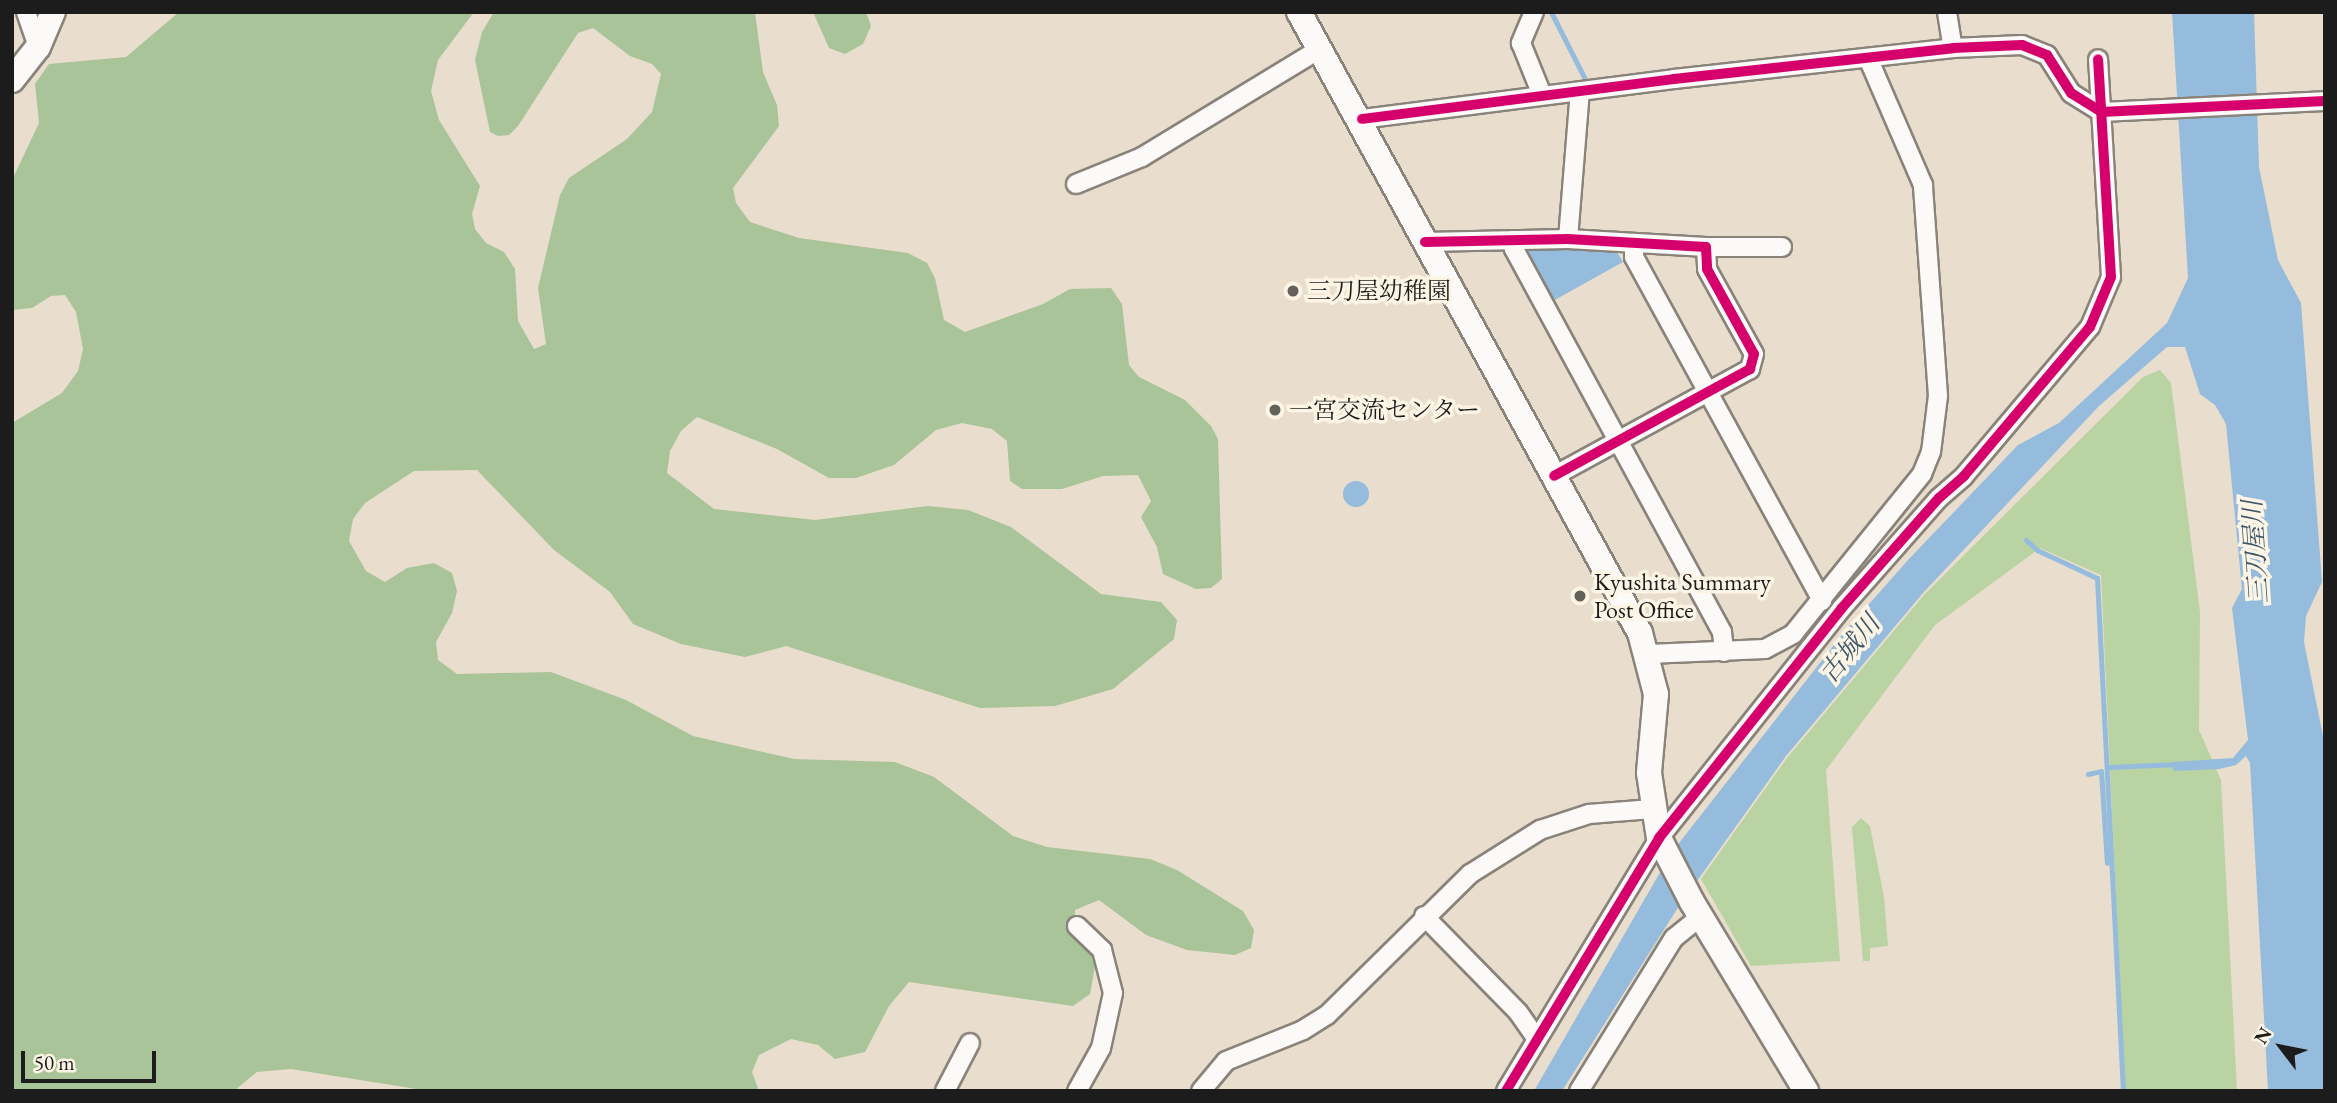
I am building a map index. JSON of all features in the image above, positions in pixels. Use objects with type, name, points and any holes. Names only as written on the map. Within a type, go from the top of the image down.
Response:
[{"type":"main road","points":[[12,80],[38,47],[53,12]]},
{"type":"main road","points":[[1299,12],[1362,118],[1425,242],[1648,654],[1656,694],[1649,773],[1652,809],[1662,845],[1696,909],[1806,1091]]},
{"type":"street","points":[[26,12],[38,47]]},
{"type":"street","points":[[1534,12],[1521,43],[1542,96]]},
{"type":"street","points":[[1947,12],[1953,48]]},
{"type":"street","points":[[1362,118],[1953,48],[2022,45],[2039,50],[2055,62],[2081,102],[2104,112],[2325,101]]},
{"type":"street","points":[[1076,184],[1142,157],[1321,48]]},
{"type":"street","points":[[1648,654],[1765,649],[1780,642],[1822,601],[1922,474],[1937,419],[1923,185],[1868,58]]},
{"type":"street","points":[[1506,1091],[1662,845],[1841,609],[1939,498],[1964,476],[2090,327],[2111,277],[2104,112],[2098,59]]},
{"type":"street","points":[[1568,239],[1580,91]]},
{"type":"street","points":[[1425,242],[1568,239],[1706,247],[1782,247]]},
{"type":"street","points":[[1513,240],[1514,249],[1722,632],[1724,652]]},
{"type":"street","points":[[1634,243],[1634,257],[1822,601]]},
{"type":"street","points":[[1554,476],[1750,369],[1754,359],[1707,269],[1706,247]]},
{"type":"street","points":[[1201,1091],[1226,1060],[1303,1030],[1327,1015],[1424,916],[1470,874],[1540,830],[1589,814],[1652,809]]},
{"type":"street","points":[[1582,1090],[1674,938],[1696,909]]},
{"type":"street","points":[[1424,916],[1518,1012],[1537,1039]]},
{"type":"street","points":[[1077,926],[1102,950],[1113,993],[1101,1048],[1077,1091]]},
{"type":"street","points":[[945,1091],[970,1043]]},
{"type":"green space","points":[[179,12],[474,12],[438,60],[431,91],[439,120],[480,186],[472,214],[475,229],[486,243],[504,252],[515,269],[518,321],[534,349],[546,344],[538,288],[560,195],[569,178],[627,139],[652,112],[661,74],[652,64],[630,56],[593,28],[578,33],[518,126],[509,135],[498,136],[490,132],[475,60],[482,32],[494,12],[755,12],[763,72],[777,105],[779,126],[733,188],[736,203],[750,222],[799,238],[908,253],[927,263],[935,278],[944,320],[965,332],[1043,304],[1070,289],[1111,288],[1122,304],[1129,365],[1139,377],[1185,400],[1211,426],[1218,439],[1222,579],[1211,588],[1196,589],[1163,574],[1157,547],[1141,517],[1151,501],[1138,475],[1103,476],[1062,489],[1022,489],[1010,481],[1007,441],[992,429],[962,423],[936,430],[894,465],[856,478],[829,478],[777,449],[697,417],[681,431],[670,451],[667,473],[714,509],[815,520],[928,506],[968,510],[1011,527],[1101,594],[1161,602],[1177,620],[1174,639],[1113,689],[1055,706],[980,708],[786,646],[745,657],[681,644],[633,624],[610,592],[554,550],[477,470],[414,471],[365,503],[353,519],[349,541],[366,571],[385,582],[407,568],[434,563],[452,573],[457,591],[452,613],[436,642],[438,660],[457,674],[551,672],[626,700],[693,736],[794,759],[895,762],[934,777],[1013,836],[1047,847],[1150,859],[1177,870],[1243,911],[1254,930],[1251,948],[1235,955],[1187,950],[1146,935],[1099,900],[1075,910],[1074,936],[1088,944],[1095,966],[1090,994],[1073,1006],[909,982],[889,1006],[865,1052],[835,1059],[818,1045],[791,1039],[759,1055],[752,1072],[759,1091],[429,1091],[291,1069],[257,1072],[234,1091],[12,1091],[12,423],[62,393],[78,371],[83,349],[76,312],[65,295],[51,296],[32,308],[12,310],[12,180],[39,123],[35,84],[49,64],[126,57]]},
{"type":"green space","points":[[813,12],[866,12],[871,26],[863,44],[845,54],[829,48]]},
{"type":"green space","points":[[2160,370],[2171,383],[2200,612],[2199,730],[2221,780],[2237,1091],[2125,1091],[2101,575],[2040,548],[1935,625],[1826,770],[1840,961],[1751,966],[1701,879],[1787,758],[1924,595],[2143,377]]},
{"type":"green space","points":[[1861,818],[1870,826],[1884,897],[1888,946],[1870,948],[1870,961],[1863,961],[1852,827]]},
{"type":"water","points":[[2172,12],[2254,12],[2259,167],[2278,260],[2301,303],[2322,582],[2306,616],[2304,642],[2325,746],[2325,1091],[2268,1091],[2250,763],[2246,756],[2236,765],[2219,769],[2173,771],[2173,762],[2233,758],[2248,740],[2232,608],[2242,589],[2226,424],[2215,405],[2200,394],[2185,347],[2167,347],[2099,406],[1923,593],[1786,756],[1692,888],[1672,852],[1841,636],[1908,560],[2018,445],[2059,423],[2167,323],[2188,278]]},
{"type":"water","points":[[1533,247],[1614,247],[1623,262],[1553,301],[1527,254]]},
{"type":"water","points":[[1356,481],[1365,485],[1369,494],[1365,503],[1356,507],[1347,503],[1343,494],[1347,485]]},
{"type":"water","points":[[1666,862],[1684,898],[1562,1091],[1534,1091]]},
{"type":"waterway","points":[[1551,12],[1585,79]]},
{"type":"waterway","points":[[2026,540],[2037,550],[2097,578],[2123,1091]]},
{"type":"waterway","points":[[2108,767],[2179,764]]},
{"type":"waterway","points":[[2088,774],[2101,771],[2107,863]]},
{"type":"cycle path","points":[[1362,119],[1674,79],[1953,48],[2022,45],[2047,55],[2071,93],[2101,112],[2325,101]]},
{"type":"cycle path","points":[[1506,1091],[1659,838],[1841,609],[1939,498],[1964,476],[2090,327],[2111,277],[2098,59]]},
{"type":"cycle path","points":[[1425,242],[1568,239],[1706,247],[1707,269],[1754,354],[1750,369],[1554,476]]},
{"type":"place","name":"三刀屋幼稚園","points":[[1293,291]]},
{"type":"place","name":"一宮交流センター","points":[[1275,410]]},
{"type":"place","name":"Kyushita Summary Post Office","points":[[1580,596]]},
{"type":"water label","name":"三刀屋川","points":[[2256,552]]},
{"type":"water label","name":"古城川","points":[[1850,649]]}]
